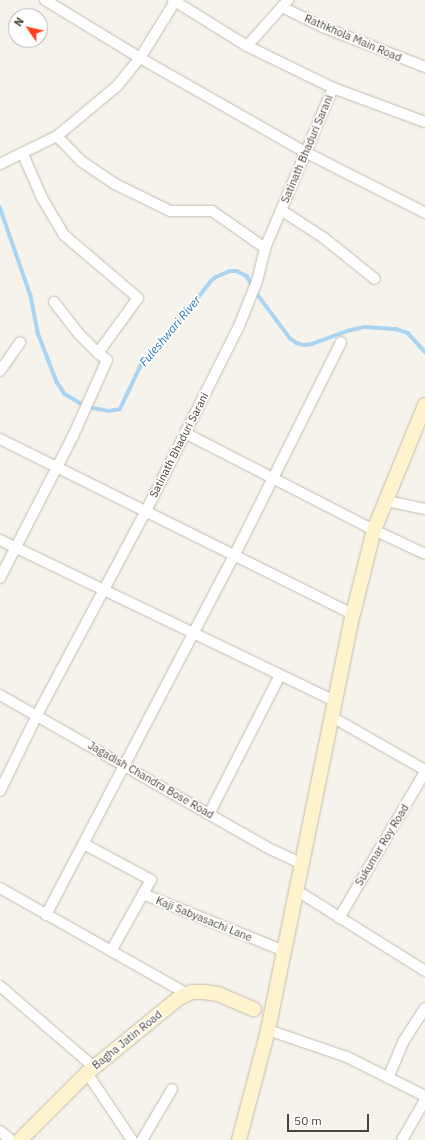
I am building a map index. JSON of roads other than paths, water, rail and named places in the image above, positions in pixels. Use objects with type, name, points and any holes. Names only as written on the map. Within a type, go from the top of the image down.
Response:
[{"type":"street","points":[[45,0],[140,58],[305,152],[425,213]]},
{"type":"street","points":[[0,164],[23,154],[56,136],[117,86],[140,58],[174,0],[247,46],[332,88],[425,122]]},
{"type":"street","points":[[247,46],[285,3]]},
{"type":"street","name":"Rathkhola Main Road","points":[[285,3],[323,27],[425,67]]},
{"type":"street","name":"Satinath Bhaduri Sarani","points":[[0,791],[37,715],[105,591],[239,326],[252,296],[265,248],[332,88]]},
{"type":"street","points":[[56,136],[81,161],[115,184],[170,211],[212,211],[265,248]]},
{"type":"street","points":[[23,154],[42,198],[64,235],[138,298],[98,353]]},
{"type":"street","points":[[281,210],[324,238],[375,279]]},
{"type":"street","points":[[0,578],[57,467],[107,360],[79,334],[54,302]]},
{"type":"street","points":[[0,371],[20,342]]},
{"type":"street","points":[[46,915],[194,634],[274,478],[341,342]]},
{"type":"street","points":[[239,1140],[268,1030],[332,717],[374,530],[425,405]]},
{"type":"street","points":[[185,433],[374,530],[425,554]]},
{"type":"street","points":[[0,439],[354,614]]},
{"type":"street","points":[[387,501],[425,509]]},
{"type":"street","points":[[0,540],[336,701]]},
{"type":"street","points":[[209,814],[280,675]]},
{"type":"street","name":"Jagadish Chandra Bose Road","points":[[0,695],[125,765],[266,847],[302,864]]},
{"type":"street","points":[[332,717],[425,771]]},
{"type":"street","name":"Sukumar Roy Road","points":[[339,918],[425,771]]},
{"type":"street","name":"Kaji Sabyasachi Lane","points":[[84,844],[151,880],[143,894],[284,950]]},
{"type":"street","points":[[0,888],[187,994]]},
{"type":"street","points":[[296,890],[339,918],[424,967]]},
{"type":"street","points":[[111,951],[143,894]]},
{"type":"street","points":[[0,986],[91,1070],[132,1140]]},
{"type":"street","name":"Bagha Jatin Road","points":[[20,1140],[91,1070],[172,1003],[187,994],[198,991],[218,994],[254,1009]]},
{"type":"street","points":[[274,996],[254,1009],[268,1030],[347,1058],[425,1096]]},
{"type":"street","points":[[388,1078],[404,1042],[425,1008]]},
{"type":"street","points":[[142,1140],[172,1089]]},
{"type":"street","points":[[402,1140],[425,1100]]},
{"type":"street","points":[[0,1131],[11,1140]]},
{"type":"waterway","name":"Fuleshwari River","points":[[0,207],[31,296],[38,333],[57,382],[65,394],[87,407],[109,411],[120,409],[141,365],[149,353],[173,330],[211,281],[216,277],[230,271],[237,271],[247,276],[258,295],[290,338],[297,343],[304,345],[312,344],[347,331],[365,327],[396,329],[408,333],[425,352]]}]
